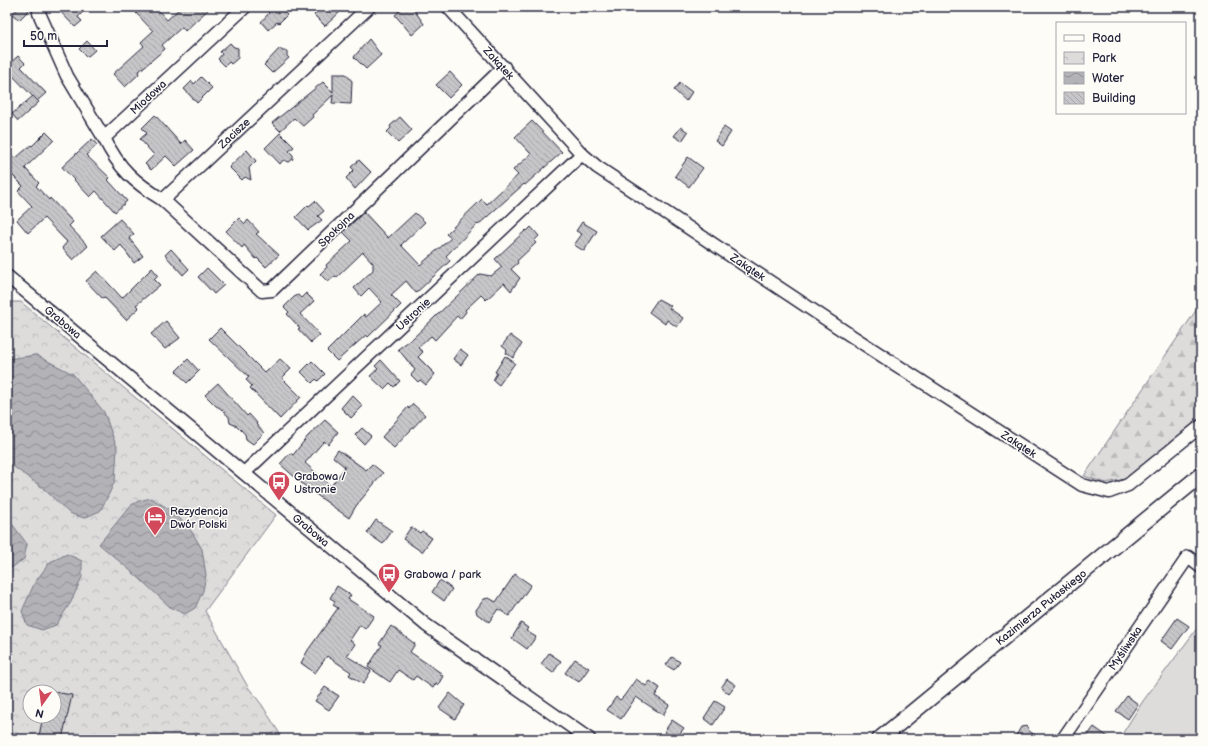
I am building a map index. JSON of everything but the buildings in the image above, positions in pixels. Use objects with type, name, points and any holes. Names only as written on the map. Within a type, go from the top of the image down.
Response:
[{"type":"main road","name":"Kazimierza Pułaskiego","points":[[880,739],[1201,475]]},
{"type":"street","points":[[40,7],[39,13],[67,76],[112,153],[124,171],[137,183],[164,200]]},
{"type":"street","name":"Miodowa","points":[[104,138],[245,7]]},
{"type":"street","name":"Zacisze","points":[[164,200],[369,7]]},
{"type":"street","name":"Zakątek","points":[[448,7],[582,154],[597,167],[844,330],[1082,484],[1109,492],[1128,485],[1201,426]]},
{"type":"street","name":"Spokojna","points":[[164,200],[262,291],[272,290],[504,67]]},
{"type":"street","name":"Ustronie","points":[[244,473],[582,154]]},
{"type":"street","name":"Grabowa","points":[[7,276],[426,624],[589,739]]},
{"type":"street","name":"Myśliwska","points":[[1063,739],[1188,557],[1201,567]]},
{"type":"green space","name":"Rezydencja Dwór Polski","points":[[10,302],[21,302],[276,515],[205,611],[248,687],[262,705],[283,739],[7,739],[7,304]]},
{"type":"green space","points":[[1201,303],[1201,417],[1125,479],[1106,483],[1084,476]]},
{"type":"green space","points":[[1201,623],[1201,739],[1119,739],[1143,701]]},
{"type":"water","points":[[36,355],[73,374],[104,412],[117,448],[115,481],[107,498],[100,511],[84,518],[69,513],[43,488],[7,462],[7,359]]},
{"type":"water","points":[[151,498],[174,512],[192,532],[202,549],[206,575],[203,591],[195,608],[185,614],[171,608],[99,544],[131,505]]},
{"type":"water","points":[[7,517],[27,544],[24,559],[7,571]]},
{"type":"water","points":[[67,554],[82,561],[82,577],[71,602],[56,625],[42,630],[27,625],[22,611],[35,582],[50,562]]},
{"type":"place","name":"Grabowa / Ustronie","points":[[279,502]]},
{"type":"place","name":"Rezydencja Dwór Polski","points":[[155,536]]},
{"type":"place","name":"Grabowa / park","points":[[389,594]]}]
